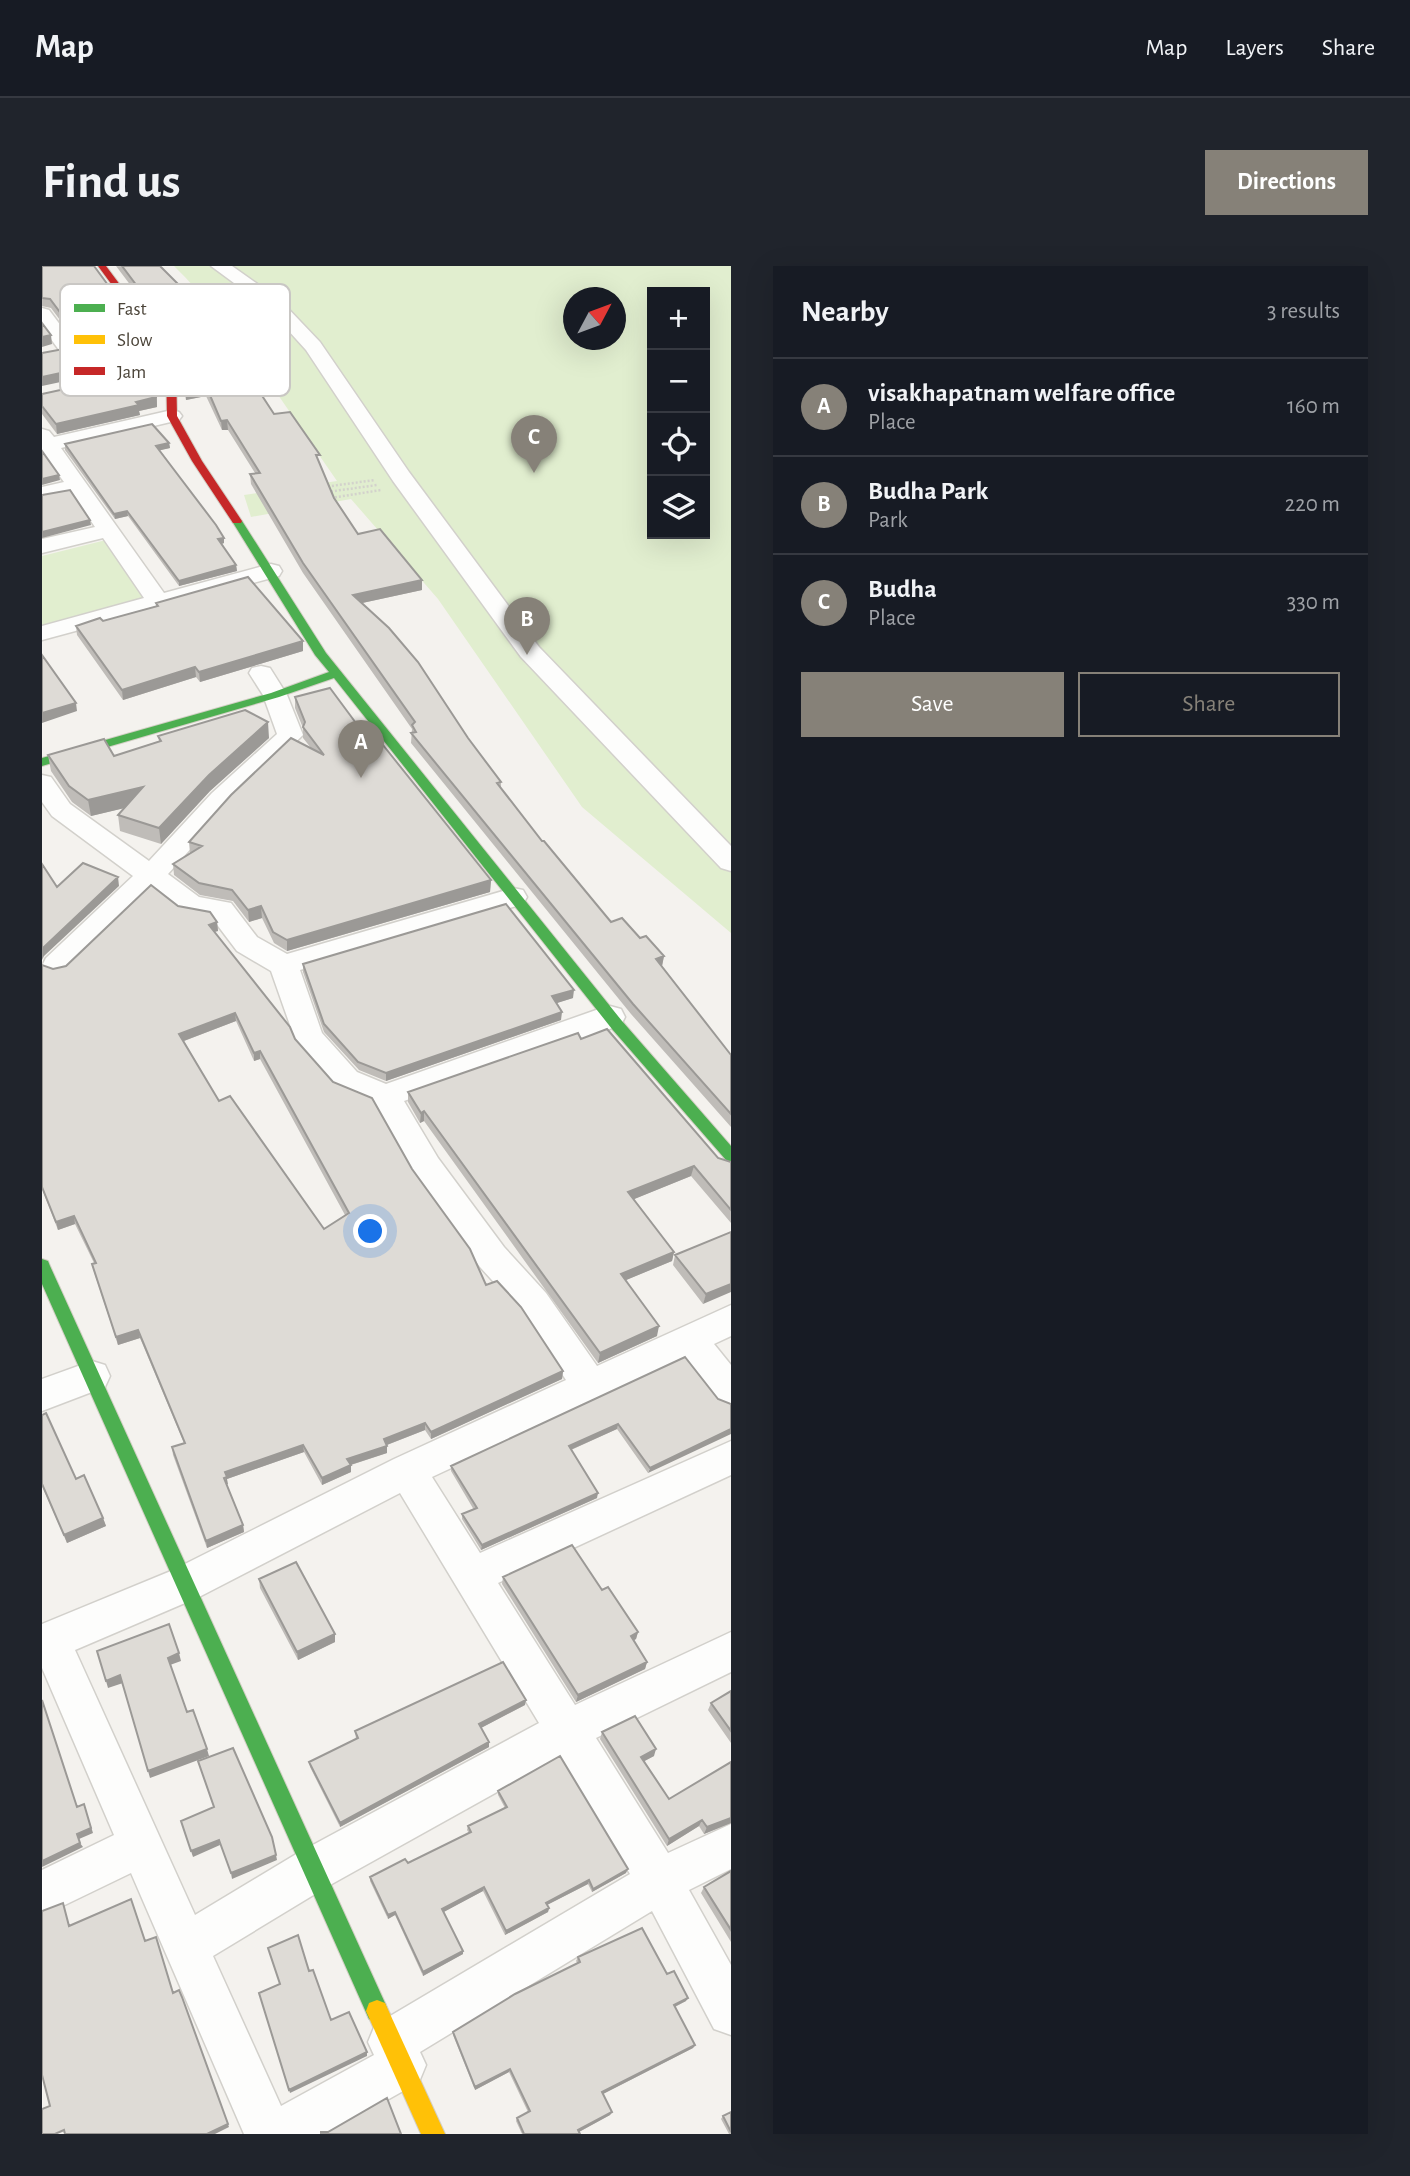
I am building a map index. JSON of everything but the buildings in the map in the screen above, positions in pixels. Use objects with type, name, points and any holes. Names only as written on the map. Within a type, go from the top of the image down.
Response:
[{"type":"street","points":[[102,266],[115,284]]},
{"type":"street","points":[[220,266],[246,284]]},
{"type":"street","points":[[42,314],[60,338]]},
{"type":"street","points":[[290,321],[313,346],[405,480],[530,652],[731,862]]},
{"type":"street","points":[[42,355],[60,352]]},
{"type":"street","points":[[172,396],[172,416],[197,461],[271,571],[315,657],[335,674],[610,1017],[731,1156]]},
{"type":"street","points":[[158,601],[44,442],[172,416]]},
{"type":"street","points":[[42,493],[77,485]]},
{"type":"street","points":[[42,546],[108,530]]},
{"type":"street","points":[[42,633],[271,571]]},
{"type":"street","points":[[42,762],[265,678],[335,674]]},
{"type":"street","points":[[56,965],[152,874],[221,799],[290,735],[265,678]]},
{"type":"street","points":[[42,783],[61,810],[191,905],[220,911],[247,944],[284,965],[308,1037],[346,1080],[385,1096],[426,1167],[492,1257],[534,1303],[590,1385]]},
{"type":"street","points":[[284,965],[513,897]]},
{"type":"street","points":[[385,1096],[610,1017]]},
{"type":"street","points":[[42,1266],[433,2134]]},
{"type":"street","points":[[269,2134],[187,1946],[46,1642],[186,1584],[408,1471],[731,1320]]},
{"type":"street","points":[[689,1339],[731,1392]]},
{"type":"street","points":[[42,1395],[92,1376]]},
{"type":"street","points":[[472,1576],[731,1457]]},
{"type":"street","points":[[408,1471],[727,1995]]},
{"type":"street","points":[[187,1946],[314,1868],[567,1730],[731,1651]]},
{"type":"street","points":[[42,1894],[141,1845]]},
{"type":"street","points":[[279,2134],[660,1881],[731,1846]]},
{"type":"path","points":[[324,490],[405,480]]},
{"type":"path","points":[[329,499],[405,480]]},
{"type":"green space","points":[[174,266],[731,266],[731,933],[582,807],[438,599],[351,499],[251,517],[244,495],[337,481],[278,396],[290,396],[290,284],[191,284]]},
{"type":"green space","points":[[106,540],[152,598],[42,627],[42,556]]},
{"type":"traffic: fast","points":[[237,521],[321,655],[617,1025],[731,1156]]},
{"type":"traffic: fast","points":[[42,762],[275,695],[335,674]]},
{"type":"traffic: fast","points":[[42,1266],[377,2011]]},
{"type":"traffic: slow","points":[[377,2011],[433,2134]]},
{"type":"traffic: jam","points":[[102,266],[115,284]]},
{"type":"traffic: jam","points":[[172,396],[172,416],[197,461],[237,521]]},
{"type":"place","name":"Budha","points":[[534,473]]},
{"type":"place","name":"Budha Park","points":[[527,655]]},
{"type":"place","name":"visakhapatnam welfare office","points":[[361,778]]}]
